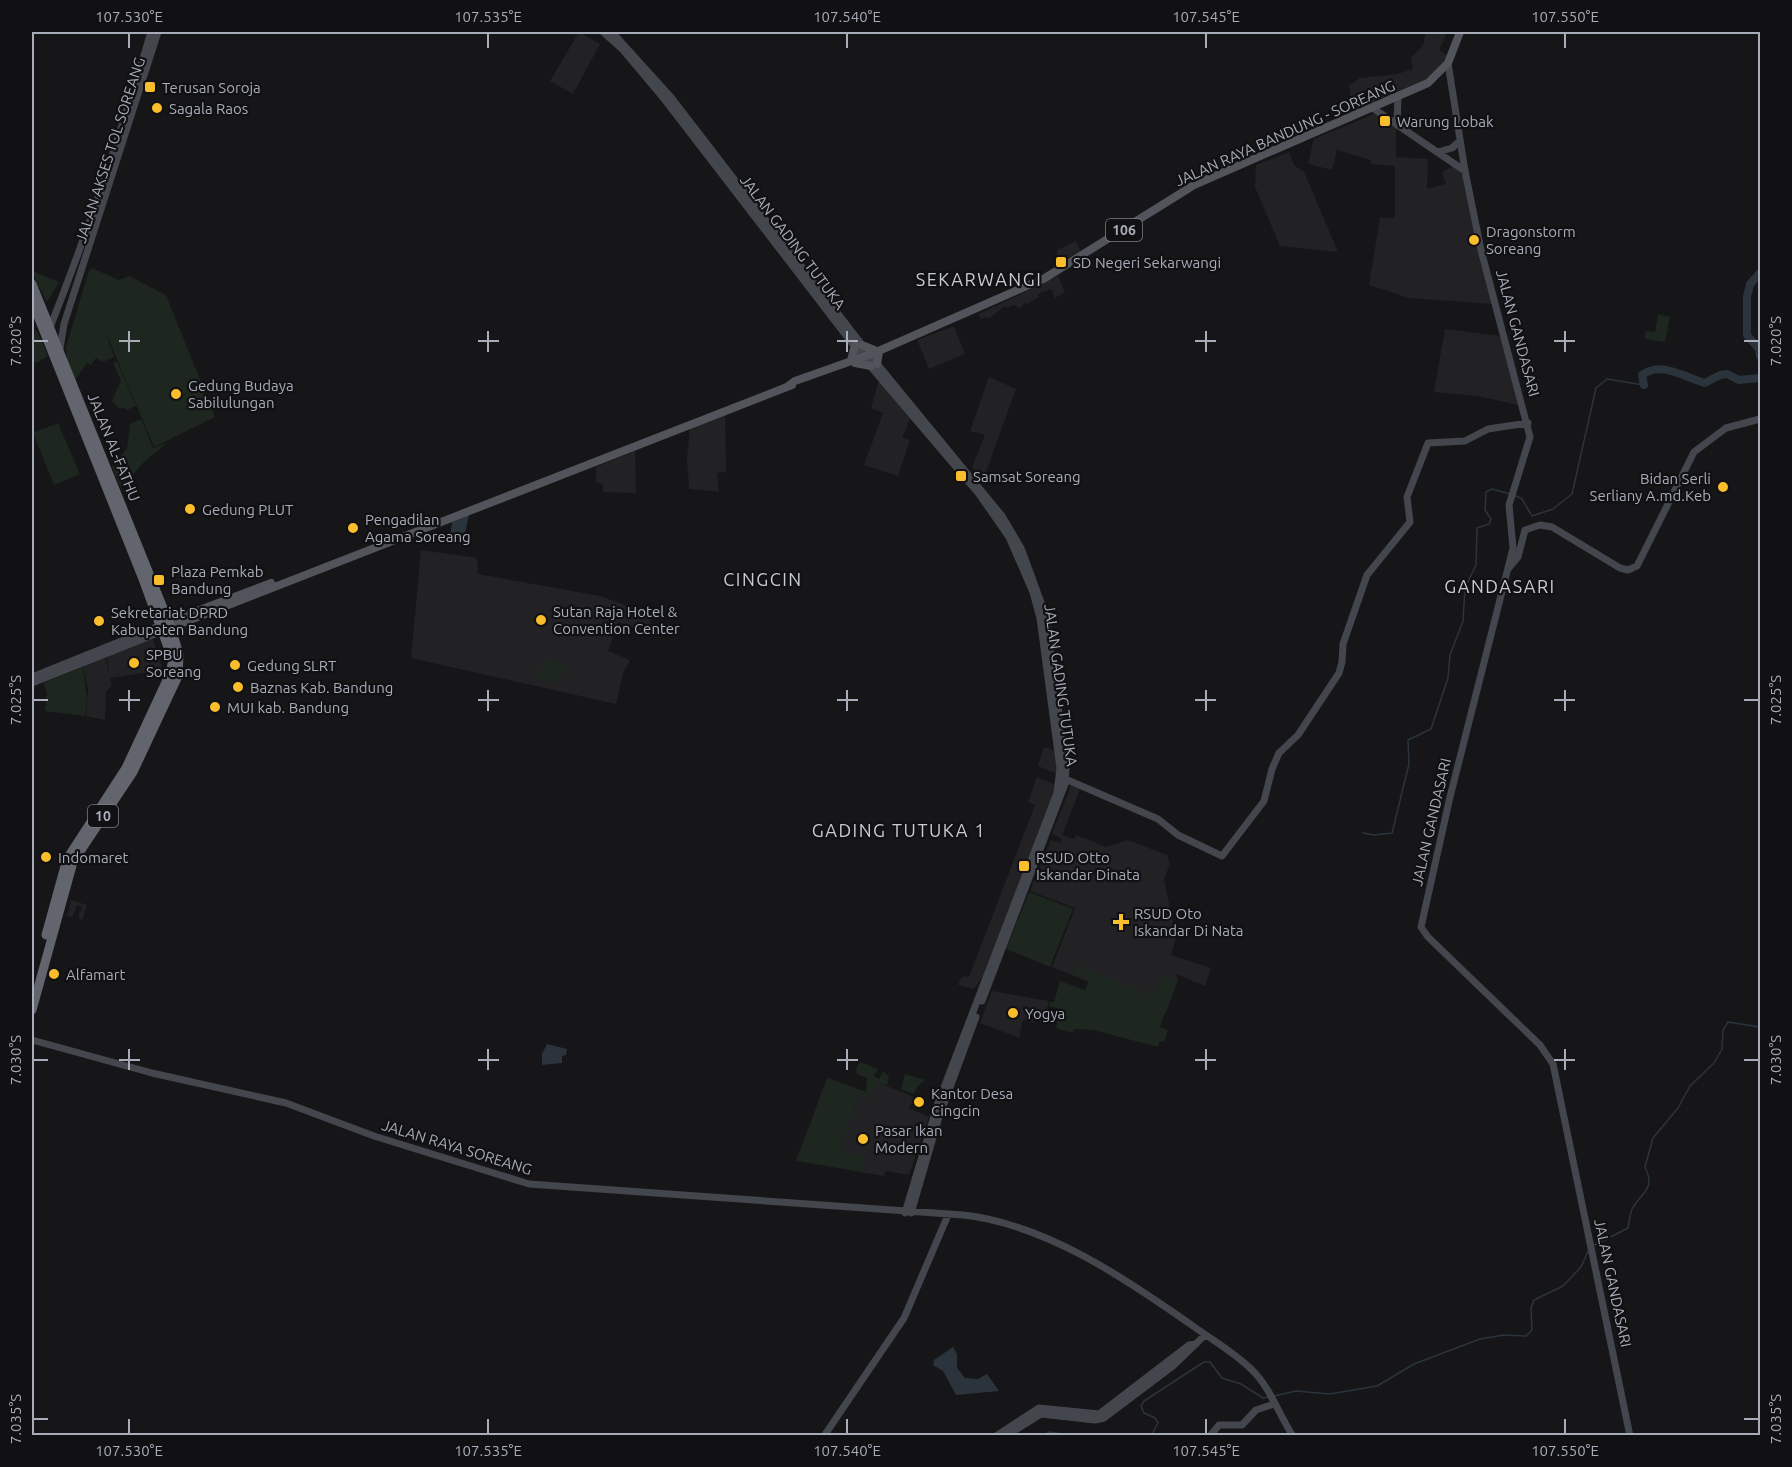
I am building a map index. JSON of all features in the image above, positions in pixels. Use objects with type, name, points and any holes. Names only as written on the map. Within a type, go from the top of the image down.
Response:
[{"type":"highway","name":"JALAN AL-FATHU","points":[[32,284],[81,417],[166,626]]},
{"type":"highway","name":"JALAN AL-FATHU","points":[[32,301],[61,357],[81,417]]},
{"type":"highway","name":"10","points":[[32,986],[67,859],[126,768],[171,672],[172,655],[166,626]]},
{"type":"highway","name":"10","points":[[32,1010],[73,862],[129,778],[178,676],[179,654],[166,626]]},
{"type":"main road","name":"JALAN AKSES TOL SOREANG","points":[[61,357],[64,324],[125,127],[149,32]]},
{"type":"main road","name":"JALAN AKSES TOL SOREANG","points":[[71,272],[149,32]]},
{"type":"main road","name":"JALAN AKSES TOL SOREANG","points":[[49,334],[159,32]]},
{"type":"main road","name":"JALAN AKSES TOL SOREANG","points":[[80,275],[85,268],[107,206],[159,32]]},
{"type":"main road","name":"JALAN GADING TUTUKA","points":[[603,32],[623,50],[695,132]]},
{"type":"main road","name":"JALAN GADING TUTUKA","points":[[612,32],[628,46],[858,345],[952,457],[998,519],[1016,550],[1033,592],[1043,635],[1064,781],[936,1116],[909,1197],[908,1213]]},
{"type":"main road","name":"106","points":[[1448,63],[1460,32]]},
{"type":"main road","name":"JALAN RAYA BANDUNG - SOREANG","points":[[166,626],[788,386],[795,381],[871,358],[1045,278],[1194,185],[1374,109],[1428,83],[1448,63]]},
{"type":"main road","name":"JALAN GANDASARI","points":[[1448,63],[1465,171],[1481,250],[1528,423],[1529,444],[1509,510],[1514,543],[1450,797],[1421,927],[1428,937],[1534,1039],[1551,1060],[1595,1257],[1630,1436]]},
{"type":"main road","points":[[1440,73],[1450,76]]},
{"type":"main road","points":[[1397,123],[1398,97]]},
{"type":"main road","points":[[1374,109],[1465,171]]},
{"type":"main road","points":[[1438,152],[1452,148],[1460,141]]},
{"type":"main road","points":[[42,310],[52,308],[63,293]]},
{"type":"main road","points":[[49,334],[64,324]]},
{"type":"main road","points":[[858,345],[871,358],[853,362],[858,345]]},
{"type":"main road","points":[[1508,569],[1518,557],[1525,530],[1540,525],[1552,528],[1620,568],[1628,570],[1637,567],[1694,452],[1726,428],[1761,419]]},
{"type":"main road","points":[[1064,781],[1158,819],[1178,835],[1222,856],[1264,801],[1272,769],[1279,753],[1298,735],[1339,672],[1343,644],[1367,575],[1410,522],[1407,497],[1428,443],[1465,441],[1485,430],[1528,423]]},
{"type":"main road","points":[[32,677],[166,626]]},
{"type":"main road","points":[[32,683],[166,626]]},
{"type":"main road","name":"JALAN RAYA SOREANG","points":[[32,1040],[152,1073],[278,1100],[384,1139],[529,1184],[948,1215],[991,1219],[1011,1224],[1064,1248],[1137,1287],[1252,1370],[1293,1436]]},
{"type":"main road","name":"JALAN GADING TUTUKA","points":[[908,1213],[917,1174]]},
{"type":"main road","points":[[888,1211],[909,1197]]},
{"type":"main road","points":[[824,1436],[904,1318],[948,1215]]},
{"type":"main road","points":[[1006,1436],[1041,1414],[1100,1420],[1173,1366],[1205,1335]]},
{"type":"main road","points":[[1210,1436],[1219,1425],[1242,1425],[1256,1410],[1271,1399]]},
{"type":"main road","points":[[996,1436],[1039,1408],[1099,1414],[1118,1405]]},
{"type":"shaded area","points":[[579,32],[600,44],[573,94],[550,81]]},
{"type":"shaded area","points":[[1426,32],[1442,32],[1446,36],[1439,50],[1448,56],[1434,75],[1399,95],[1352,113],[1349,85],[1360,78],[1397,74],[1413,69],[1411,58],[1423,45]]},
{"type":"shaded area","points":[[1374,114],[1396,128],[1396,157],[1428,159],[1427,189],[1446,184],[1442,172],[1453,166],[1465,177],[1494,304],[1409,298],[1369,285],[1380,218],[1395,218],[1395,166],[1371,164],[1371,160],[1337,150],[1332,170],[1308,164],[1314,139]]},
{"type":"shaded area","points":[[1289,152],[1294,165],[1304,172],[1338,252],[1280,246],[1255,187],[1256,165]]},
{"type":"shaded area","points":[[1076,241],[1081,251],[1057,265],[1057,250]]},
{"type":"shaded area","points":[[92,268],[119,280],[129,276],[166,295],[215,417],[154,447],[106,333],[114,357],[103,362],[96,358],[91,365],[87,363],[75,380],[67,360],[66,347],[89,270]]},
{"type":"shaded area","points":[[32,271],[59,282],[47,302],[32,273]]},
{"type":"shaded area","points":[[1058,276],[1065,292],[1055,298],[1051,289],[1038,294],[1039,297],[1027,304],[1024,303],[1020,309],[1014,305],[1007,308],[1005,306],[988,319],[987,317],[980,319],[979,314]]},
{"type":"shaded area","points":[[1658,314],[1670,317],[1665,342],[1645,339],[1645,331],[1655,332]]},
{"type":"shaded area","points":[[954,326],[965,354],[929,369],[917,340]]},
{"type":"shaded area","points":[[36,329],[48,356],[36,363],[32,361],[32,338]]},
{"type":"shaded area","points":[[1445,329],[1501,336],[1522,406],[1478,396],[1434,392]]},
{"type":"shaded area","points":[[117,361],[136,406],[127,410],[123,407],[120,409],[112,401],[121,381],[113,363]]},
{"type":"shaded area","points":[[989,377],[1016,389],[983,480],[972,467],[985,435],[970,431]]},
{"type":"shaded area","points":[[879,380],[910,419],[902,438],[910,440],[898,476],[864,465],[883,413],[871,408]]},
{"type":"shaded area","points":[[725,414],[726,472],[717,473],[719,492],[689,489],[687,458],[690,428]]},
{"type":"shaded area","points":[[141,419],[153,448],[168,442],[143,463],[121,488],[112,467],[127,449],[130,424]]},
{"type":"shaded area","points":[[58,423],[80,474],[54,485],[33,433]]},
{"type":"shaded area","points":[[635,451],[636,493],[603,492],[603,484],[596,483],[596,467]]},
{"type":"shaded area","points":[[469,515],[464,538],[450,539],[452,522]]},
{"type":"shaded area","points":[[421,550],[477,558],[478,574],[600,596],[652,615],[647,632],[618,622],[608,651],[630,660],[623,673],[616,704],[411,658]]},
{"type":"shaded area","points":[[152,637],[163,670],[110,678],[112,686],[106,691],[105,720],[86,716],[88,689],[83,666],[105,656],[109,673],[107,656]]},
{"type":"shaded area","points":[[543,660],[564,664],[560,683],[539,679]]},
{"type":"shaded area","points":[[83,667],[87,701],[85,716],[45,711],[47,692],[43,683]]},
{"type":"shaded area","points":[[1044,747],[1056,751],[1057,774],[1038,766]]},
{"type":"shaded area","points":[[1037,777],[1056,785],[1054,792],[985,973],[974,989],[958,985],[962,976],[969,977],[1035,805],[1028,802]]},
{"type":"shaded area","name":"RSUD Oto Iskandar Di Nata","points":[[1071,785],[1080,789],[1062,835],[1074,839],[1076,835],[1106,847],[1128,840],[1167,855],[1170,864],[1164,879],[1176,937],[1171,955],[1211,968],[1205,986],[1176,974],[1178,980],[1166,1013],[1052,967],[1075,908],[1030,891],[1051,840],[1060,843],[1062,839],[1052,834]]},
{"type":"shaded area","points":[[1029,892],[1073,909],[1050,967],[1006,949]]},
{"type":"shaded area","points":[[71,900],[87,905],[82,920],[78,918],[82,907],[77,905],[72,917],[67,916]]},
{"type":"shaded area","points":[[1075,965],[1149,994],[1158,989],[1162,977],[1176,981],[1160,1027],[1168,1030],[1164,1042],[1160,1041],[1158,1047],[1093,1030],[1074,1029],[1073,1033],[1056,1028],[1060,1009],[1049,1006],[1049,1002],[1054,1002],[1060,981],[1085,990],[1089,980],[1071,973]]},
{"type":"shaded area","name":"Yogya","points":[[992,991],[1048,1001],[1047,1013],[1038,1010],[1033,1023],[1023,1019],[1019,1038],[980,1023]]},
{"type":"shaded area","points":[[547,1044],[567,1049],[566,1055],[562,1056],[562,1063],[542,1065],[542,1054]]},
{"type":"shaded area","points":[[860,1062],[878,1069],[874,1076],[879,1079],[883,1071],[889,1076],[887,1085],[876,1082],[871,1100],[858,1095],[840,1147],[844,1151],[866,1158],[863,1172],[796,1160],[829,1078],[866,1092],[867,1078],[857,1074],[856,1069]]},
{"type":"shaded area","points":[[905,1074],[925,1080],[914,1094],[901,1089]]},
{"type":"shaded area","name":"Pasar Ikan Modern","points":[[827,1078],[867,1093],[872,1080],[914,1097],[909,1108],[929,1117],[909,1175],[886,1171],[884,1176],[796,1161]]},
{"type":"shaded area","points":[[953,1347],[957,1354],[957,1368],[965,1378],[978,1379],[987,1374],[999,1391],[956,1395],[943,1371],[933,1365],[934,1360]]},
{"type":"waterway","points":[[1760,273],[1750,284],[1747,297],[1747,335],[1759,349],[1760,356]]},
{"type":"waterway","points":[[1644,385],[1642,375],[1657,369],[1674,372],[1705,383],[1727,374],[1739,380],[1760,378]]},
{"type":"waterway","points":[[1514,495],[1522,499],[1532,516],[1553,509],[1572,494],[1596,388],[1607,379],[1644,385]]},
{"type":"waterway","points":[[1363,833],[1374,835],[1392,833],[1409,764],[1408,740],[1431,729],[1448,678],[1450,655],[1463,621],[1465,588],[1476,565],[1477,528],[1489,524],[1491,519],[1485,510],[1486,492],[1492,489],[1510,494]]},
{"type":"waterway","points":[[1760,974],[1760,994]]},
{"type":"waterway","points":[[1593,1246],[1628,1228],[1632,1209],[1648,1186],[1645,1167],[1653,1138],[1678,1108],[1690,1086],[1714,1063],[1722,1049],[1723,1030],[1728,1022],[1760,1027]]},
{"type":"waterway","points":[[1274,1396],[1296,1391],[1330,1394],[1377,1386],[1414,1364],[1480,1339],[1504,1335],[1526,1336],[1532,1330],[1531,1308],[1534,1300],[1563,1286],[1581,1267],[1589,1249]]},
{"type":"waterway","points":[[1151,1436],[1158,1423],[1155,1418],[1144,1413],[1141,1406],[1144,1401],[1204,1362],[1210,1362],[1222,1378],[1241,1384],[1263,1398],[1269,1397]]},
{"type":"waterway","points":[[1046,1436],[1048,1432],[1078,1436]]},
{"type":"place","name":"Terusan Soroja","points":[[150,87]]},
{"type":"place","name":"Sagala Raos","points":[[157,108]]},
{"type":"place","name":"Warung Lobak","points":[[1385,121]]},
{"type":"place","name":"Dragonstorm Soreang","points":[[1474,240]]},
{"type":"place","name":"SD Negeri Sekarwangi","points":[[1061,262]]},
{"type":"place","name":"Gedung Budaya Sabilulungan","points":[[176,394]]},
{"type":"place","name":"Samsat Soreang","points":[[961,476]]},
{"type":"place","name":"Bidan Serli Serliany A.md.Keb","points":[[1723,487]]},
{"type":"place","name":"Gedung PLUT","points":[[190,509]]},
{"type":"place","name":"Pengadilan Agama Soreang","points":[[353,528]]},
{"type":"place","name":"Plaza Pemkab Bandung","points":[[159,580]]},
{"type":"place","name":"Sutan Raja Hotel & Convention Center","points":[[541,620]]},
{"type":"place","name":"Sekretariat DPRD Kabupaten Bandung","points":[[99,621]]},
{"type":"place","name":"SPBU Soreang","points":[[134,663]]},
{"type":"place","name":"Gedung SLRT","points":[[235,665]]},
{"type":"place","name":"Baznas Kab. Bandung","points":[[238,687]]},
{"type":"place","name":"MUI kab. Bandung","points":[[215,707]]},
{"type":"place","name":"Indomaret","points":[[46,857]]},
{"type":"place","name":"RSUD Otto Iskandar Dinata","points":[[1024,866]]},
{"type":"place","name":"RSUD Oto Iskandar Di Nata","points":[[1121,922]]},
{"type":"place","name":"Alfamart","points":[[54,974]]},
{"type":"place","name":"Yogya","points":[[1013,1013]]},
{"type":"place","name":"Kantor Desa Cingcin","points":[[919,1102]]},
{"type":"place","name":"Pasar Ikan Modern","points":[[863,1139]]},
{"type":"district","name":"SEKARWANGI","points":[[979,279]]},
{"type":"district","name":"CINGCIN","points":[[763,579]]},
{"type":"district","name":"GANDASARI","points":[[1500,586]]},
{"type":"district","name":"GADING TUTUKA 1","points":[[899,830]]}]
